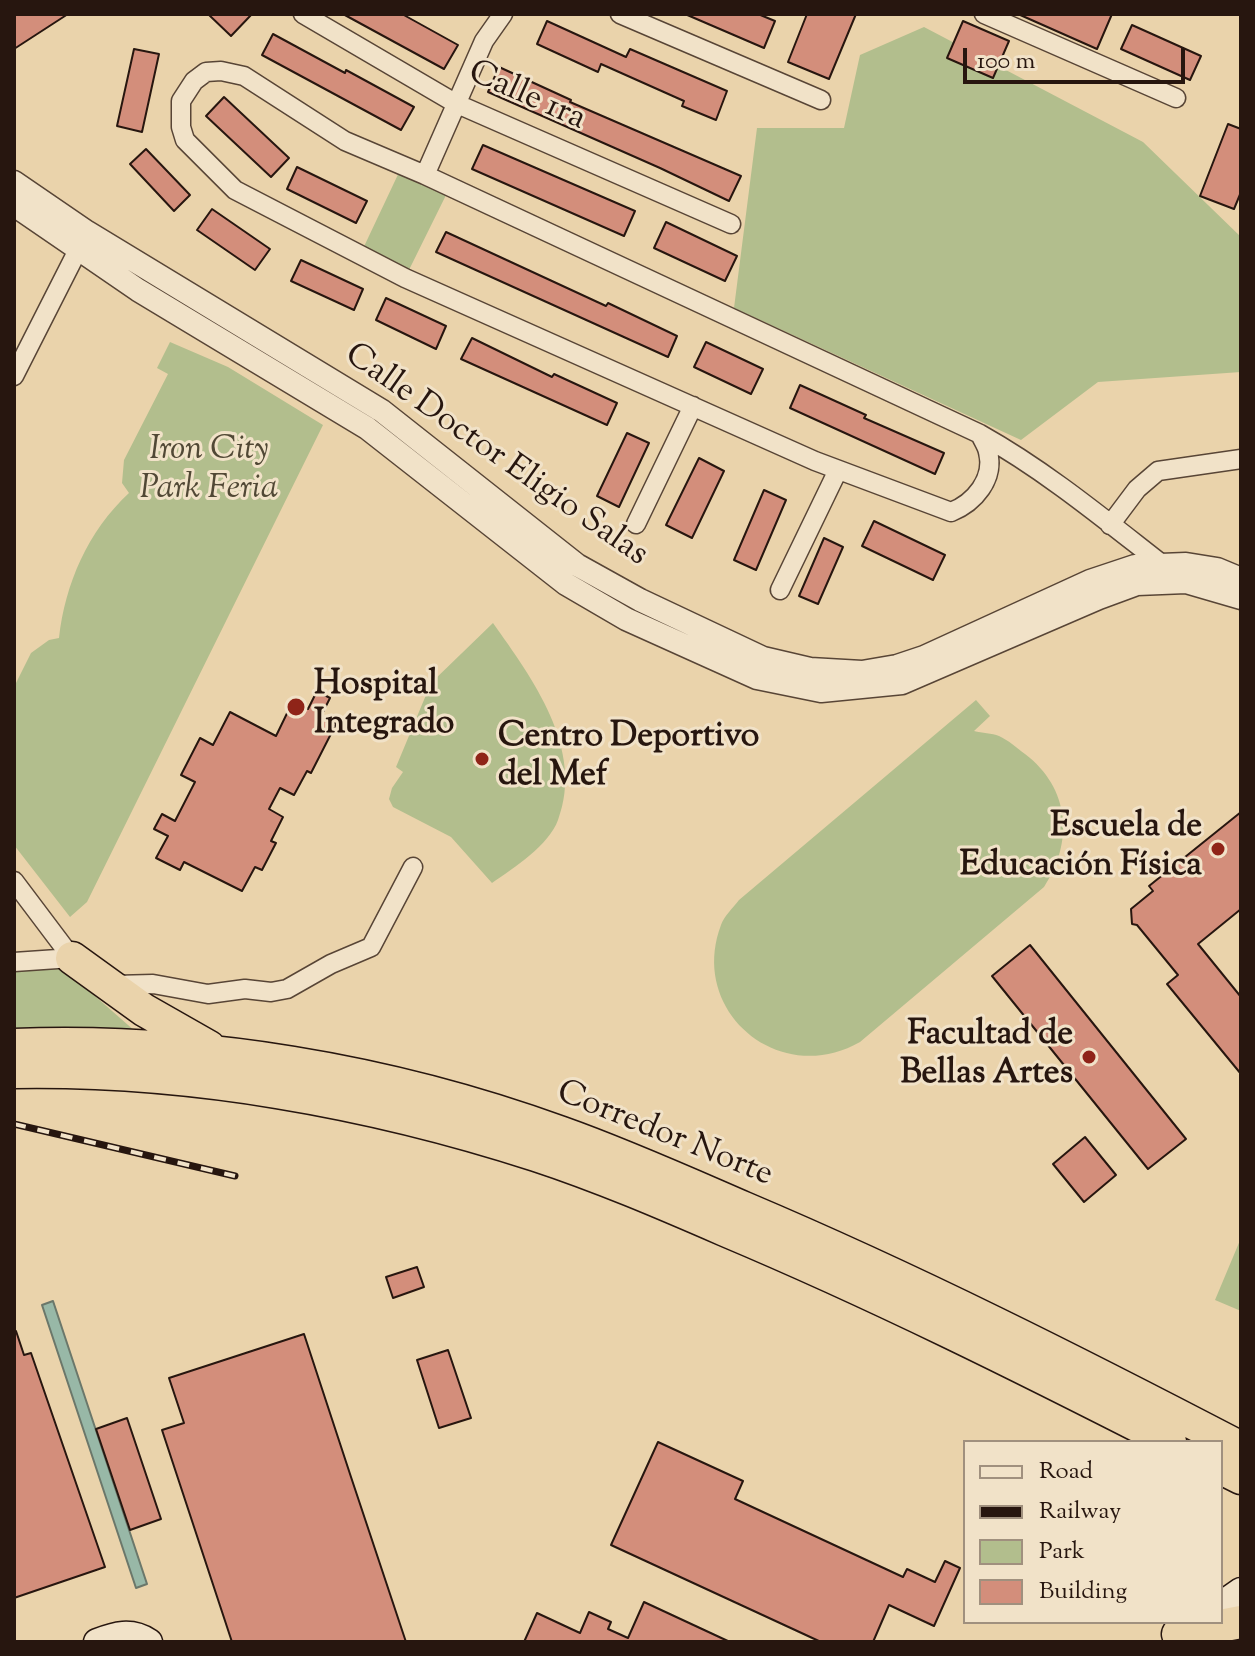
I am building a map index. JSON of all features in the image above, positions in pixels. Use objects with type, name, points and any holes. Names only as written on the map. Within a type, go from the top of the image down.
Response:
[{"type":"highway","points":[[72,958],[144,1010],[222,1054]]},
{"type":"highway","name":"Corredor Norte","points":[[14,1045],[66,1043],[222,1054],[333,1071],[429,1092],[561,1133],[848,1252],[1114,1381],[1241,1448]]},
{"type":"highway","name":"Corredor Norte","points":[[14,1072],[69,1071],[236,1086],[415,1121],[536,1156],[676,1209],[843,1279],[1166,1440]]},
{"type":"highway","points":[[1223,1469],[1241,1478]]},
{"type":"highway","points":[[1179,1633],[1241,1622]]},
{"type":"main road","points":[[1223,1604],[1241,1591]]},
{"type":"main road","points":[[97,1642],[125,1634],[136,1635],[149,1642]]},
{"type":"street","name":"Calle 1ra","points":[[303,14],[455,103],[731,224]]},
{"type":"street","points":[[425,175],[484,41],[503,14]]},
{"type":"street","points":[[620,14],[821,100]]},
{"type":"street","points":[[984,14],[1176,98]]},
{"type":"street","points":[[980,434],[989,452],[987,474],[980,492],[963,507],[951,512],[838,470],[405,278],[235,190],[185,140],[181,127],[181,101],[194,81],[206,72],[221,71],[244,76],[345,141],[425,175],[980,434],[1014,453],[1163,565]]},
{"type":"street","name":"Calle Doctor Eligio Salas","points":[[14,182],[138,290],[367,428],[566,584],[626,619],[757,678],[821,691],[902,683],[1137,584],[1186,582],[1241,598]]},
{"type":"street","name":"Calle Doctor Eligio Salas","points":[[14,205],[382,411],[577,565],[640,600],[763,658],[810,669],[862,672],[897,666],[924,657],[1090,581],[1135,566],[1186,564],[1217,569],[1241,579]]},
{"type":"street","points":[[14,376],[82,241]]},
{"type":"street","points":[[636,524],[693,406]]},
{"type":"street","points":[[1110,525],[1137,489],[1158,471],[1241,459]]},
{"type":"street","points":[[780,590],[838,470]]},
{"type":"street","points":[[107,985],[153,984],[208,994],[245,989],[271,992],[287,989],[331,964],[371,947],[413,867]]},
{"type":"street","points":[[14,881],[72,958]]},
{"type":"street","points":[[14,962],[72,958]]},
{"type":"green space","points":[[924,27],[1143,142],[1241,237],[1241,372],[1098,382],[1021,440],[734,308],[757,128],[844,128],[860,55]]},
{"type":"green space","points":[[402,166],[450,187],[405,278],[360,255]]},
{"type":"green space","name":"Iron City Park Feria","points":[[170,342],[228,367],[323,425],[87,902],[70,917],[14,845],[14,687],[31,653],[49,640],[59,638],[73,578],[90,541],[129,493],[122,483],[124,460],[168,374],[157,368]]},
{"type":"green space","name":"Centro Deportivo del Mef","points":[[493,623],[538,691],[550,716],[560,741],[565,767],[565,793],[558,820],[547,838],[492,883],[451,837],[393,807],[389,799],[392,788],[403,772],[396,767],[431,683]]},
{"type":"green space","points":[[976,700],[990,716],[974,731],[999,736],[1025,754],[1040,768],[1059,799],[1063,816],[1060,852],[1044,887],[860,1042],[830,1054],[800,1055],[772,1048],[748,1033],[729,1012],[718,986],[714,957],[724,918],[739,900]]},
{"type":"green space","points":[[63,968],[136,1032],[14,1030],[14,970]]},
{"type":"green space","points":[[1241,1238],[1241,1311],[1215,1300]]},
{"type":"shaded area","points":[[53,1301],[147,1584],[136,1588],[42,1305]]},
{"type":"building","points":[[14,14],[68,14],[14,49]]},
{"type":"building","points":[[208,14],[252,14],[231,36]]},
{"type":"building","points":[[343,14],[402,14],[458,45],[444,69]]},
{"type":"building","points":[[685,14],[758,14],[775,21],[764,48]]},
{"type":"building","points":[[807,14],[856,14],[829,79],[788,62]]},
{"type":"building","points":[[1018,14],[1112,14],[1097,49]]},
{"type":"building","points":[[547,21],[626,57],[630,49],[727,91],[716,120],[682,106],[684,101],[601,64],[598,72],[537,44]]},
{"type":"building","points":[[963,21],[1009,41],[993,78],[947,58]]},
{"type":"building","points":[[1132,25],[1201,56],[1190,80],[1121,49]]},
{"type":"building","points":[[273,34],[414,107],[401,130],[262,55]]},
{"type":"building","points":[[134,49],[159,54],[142,132],[117,126]]},
{"type":"building","points":[[499,67],[570,102],[741,176],[729,201],[488,92]]},
{"type":"building","points":[[224,97],[289,158],[271,177],[206,116]]},
{"type":"building","points":[[1228,124],[1241,129],[1241,192],[1234,209],[1200,196]]},
{"type":"building","points":[[483,145],[635,211],[624,236],[472,169]]},
{"type":"building","points":[[146,149],[190,195],[174,211],[130,164]]},
{"type":"building","points":[[297,167],[367,201],[356,223],[287,189]]},
{"type":"building","points":[[212,209],[270,249],[255,270],[197,230]]},
{"type":"building","points":[[666,222],[737,256],[725,281],[654,248]]},
{"type":"building","points":[[446,232],[677,336],[668,357],[436,252]]},
{"type":"building","points":[[301,260],[363,289],[354,310],[291,281]]},
{"type":"building","points":[[386,298],[446,326],[436,349],[376,320]]},
{"type":"building","points":[[472,338],[552,377],[554,374],[617,403],[607,425],[461,359]]},
{"type":"building","points":[[706,342],[763,369],[751,394],[694,367]]},
{"type":"building","points":[[800,385],[866,415],[864,418],[944,453],[935,474],[790,408]]},
{"type":"building","points":[[627,433],[649,443],[619,507],[597,496]]},
{"type":"building","points":[[699,458],[724,471],[692,538],[666,525]]},
{"type":"building","points":[[764,490],[786,500],[756,570],[734,560]]},
{"type":"building","points":[[874,521],[945,555],[933,580],[862,546]]},
{"type":"building","points":[[824,538],[843,547],[818,604],[799,596]]},
{"type":"building","points":[[317,691],[330,698],[321,716],[336,724],[311,773],[307,771],[294,795],[280,788],[269,809],[283,817],[271,841],[276,843],[262,870],[255,867],[242,891],[184,862],[180,870],[156,858],[168,836],[154,829],[162,814],[175,821],[195,782],[181,775],[200,738],[213,745],[230,712],[276,736],[293,701],[308,709]]},
{"type":"building","points":[[1241,812],[1241,909],[1198,944],[1241,997],[1241,1074],[1167,984],[1178,975],[1137,925],[1132,924],[1131,909],[1153,891],[1149,886]]},
{"type":"building","name":"Facultad de Bellas Artes","points":[[1030,945],[1186,1139],[1148,1169],[992,976]]},
{"type":"building","points":[[1085,1137],[1116,1175],[1084,1202],[1053,1164]]},
{"type":"building","points":[[417,1267],[424,1287],[393,1298],[386,1277]]},
{"type":"building","points":[[14,1331],[24,1355],[31,1353],[105,1567],[14,1598]]},
{"type":"building","points":[[304,1334],[406,1642],[232,1642],[162,1430],[184,1423],[169,1378]]},
{"type":"building","points":[[448,1350],[471,1418],[439,1428],[417,1360]]},
{"type":"building","points":[[127,1418],[161,1519],[130,1530],[96,1429]]},
{"type":"building","points":[[658,1442],[743,1481],[735,1499],[903,1577],[907,1569],[935,1582],[945,1561],[960,1568],[934,1626],[889,1605],[873,1642],[821,1642],[611,1545]]},
{"type":"building","points":[[644,1602],[730,1642],[524,1642],[537,1613],[580,1633],[589,1612],[611,1622],[608,1629],[628,1638]]},
{"type":"railway","points":[[14,1124],[235,1176]]},
{"type":"place","name":"Hospital Integrado","points":[[296,707]]},
{"type":"place","name":"Centro Deportivo del Mef","points":[[482,759]]},
{"type":"place","name":"Escuela de Educación Física","points":[[1218,849]]},
{"type":"place","name":"Facultad de Bellas Artes","points":[[1089,1057]]}]
